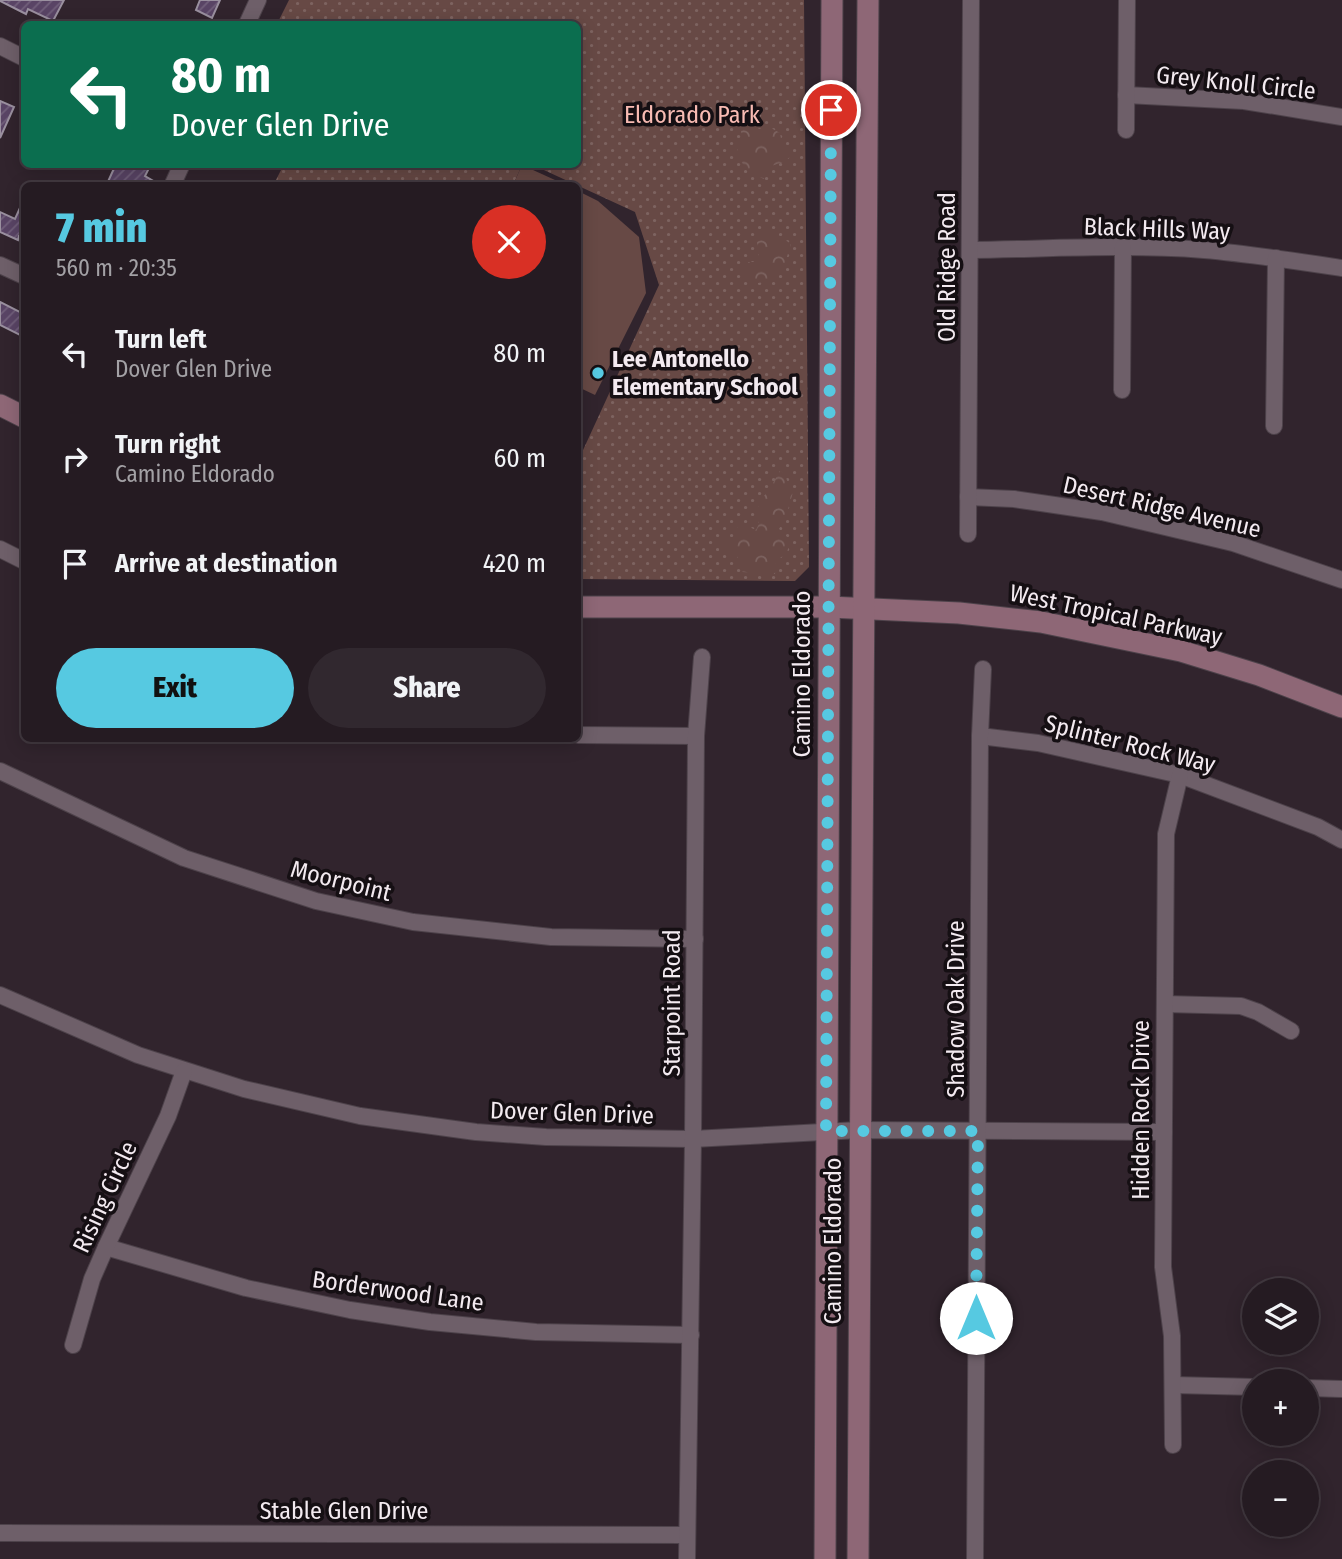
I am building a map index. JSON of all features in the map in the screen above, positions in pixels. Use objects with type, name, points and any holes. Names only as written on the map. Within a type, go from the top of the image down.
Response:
[{"type":"main road","name":"Camino Eldorado","points":[[825,1559],[832,0]]},
{"type":"main road","name":"Camino Eldorado","points":[[858,1559],[868,0]]},
{"type":"main road","points":[[0,405],[21,416]]},
{"type":"main road","name":"West Tropical Parkway","points":[[581,607],[865,608],[959,613],[1041,622],[1181,651],[1259,675],[1342,707]]},
{"type":"street","points":[[248,21],[258,0]]},
{"type":"street","name":"Old Ridge Road","points":[[968,534],[971,0]]},
{"type":"street","points":[[1126,0],[1126,130]]},
{"type":"street","points":[[0,46],[21,56]]},
{"type":"street","name":"Grey Knoll Circle","points":[[1126,95],[1244,101],[1342,117]]},
{"type":"street","points":[[1122,390],[1123,247]]},
{"type":"street","name":"Black Hills Way","points":[[970,250],[1123,247],[1203,250],[1342,268]]},
{"type":"street","points":[[1274,426],[1276,258]]},
{"type":"street","points":[[0,265],[21,275]]},
{"type":"street","name":"Desert Ridge Avenue","points":[[968,497],[1013,499],[1102,512],[1233,543],[1342,580]]},
{"type":"street","points":[[0,549],[21,560]]},
{"type":"street","name":"Starpoint Road","points":[[687,1559],[696,736],[702,657]]},
{"type":"street","name":"Shadow Oak Drive","points":[[975,1559],[980,736],[983,669]]},
{"type":"street","points":[[581,735],[696,736]]},
{"type":"street","name":"Splinter Rock Way","points":[[980,736],[1038,743],[1180,775],[1318,827],[1342,840]]},
{"type":"street","name":"Moorpoint","points":[[0,771],[184,859],[316,901],[413,922],[551,937],[695,939]]},
{"type":"street","name":"Hidden Rock Drive","points":[[1173,1445],[1172,1336],[1163,1267],[1166,834],[1180,775]]},
{"type":"street","name":"Dover Glen Drive","points":[[0,995],[138,1055],[244,1089],[360,1116],[476,1132],[546,1137],[693,1139],[859,1130],[1164,1132]]},
{"type":"street","points":[[1165,1004],[1241,1006],[1258,1012],[1291,1031]]},
{"type":"street","name":"Rising Circle","points":[[73,1345],[92,1279],[168,1116],[184,1071]]},
{"type":"street","name":"Borderwood Lane","points":[[106,1247],[246,1288],[350,1311],[537,1332],[691,1335]]},
{"type":"street","points":[[1173,1385],[1242,1387]]},
{"type":"street","points":[[1319,1388],[1342,1389]]},
{"type":"street","name":"Stable Glen Drive","points":[[0,1533],[687,1535]]},
{"type":"green space","name":"Eldorado Park","points":[[289,0],[804,0],[809,567],[795,581],[581,579],[581,454],[659,285],[635,212],[581,187],[581,182],[570,182],[540,168],[581,168],[581,21],[278,21]]},
{"type":"green space","points":[[746,122],[752,122],[757,129],[771,128],[780,133],[783,150],[791,156],[784,162],[771,166],[764,179],[748,172],[736,153],[742,140],[741,130]]},
{"type":"green space","points":[[282,168],[521,168],[514,182],[275,182]]},
{"type":"green space","points":[[521,168],[529,168],[559,182],[514,182]]},
{"type":"green space","name":"Lee Antonello Elementary School","points":[[581,192],[598,201],[639,237],[646,293],[595,395],[581,388]]},
{"type":"green space","points":[[761,229],[791,244],[777,279],[758,283],[748,281],[740,269],[745,262],[754,262],[759,254],[756,236]]},
{"type":"green space","points":[[781,470],[793,492],[779,529],[790,540],[787,553],[776,561],[775,574],[742,572],[735,553],[724,554],[719,550],[722,538],[736,542],[734,532],[739,525],[756,530],[759,524],[756,516],[760,499]]},
{"type":"building","points":[[0,0],[64,0],[53,21],[28,9],[26,14]]},
{"type":"building","points":[[200,0],[220,0],[212,18],[196,10]]},
{"type":"building","points":[[0,101],[14,107],[0,138]]},
{"type":"building","points":[[114,168],[149,168],[145,176],[155,182],[108,182]]},
{"type":"building","points":[[21,206],[21,237],[18,240],[0,232],[0,212],[15,219]]},
{"type":"building","points":[[0,302],[21,312],[21,336],[0,325]]},
{"type":"place","name":"Lee Antonello Elementary School","points":[[598,373]]},
{"type":"route","points":[[831,110],[826,1131],[978,1131],[976,1318]]}]
